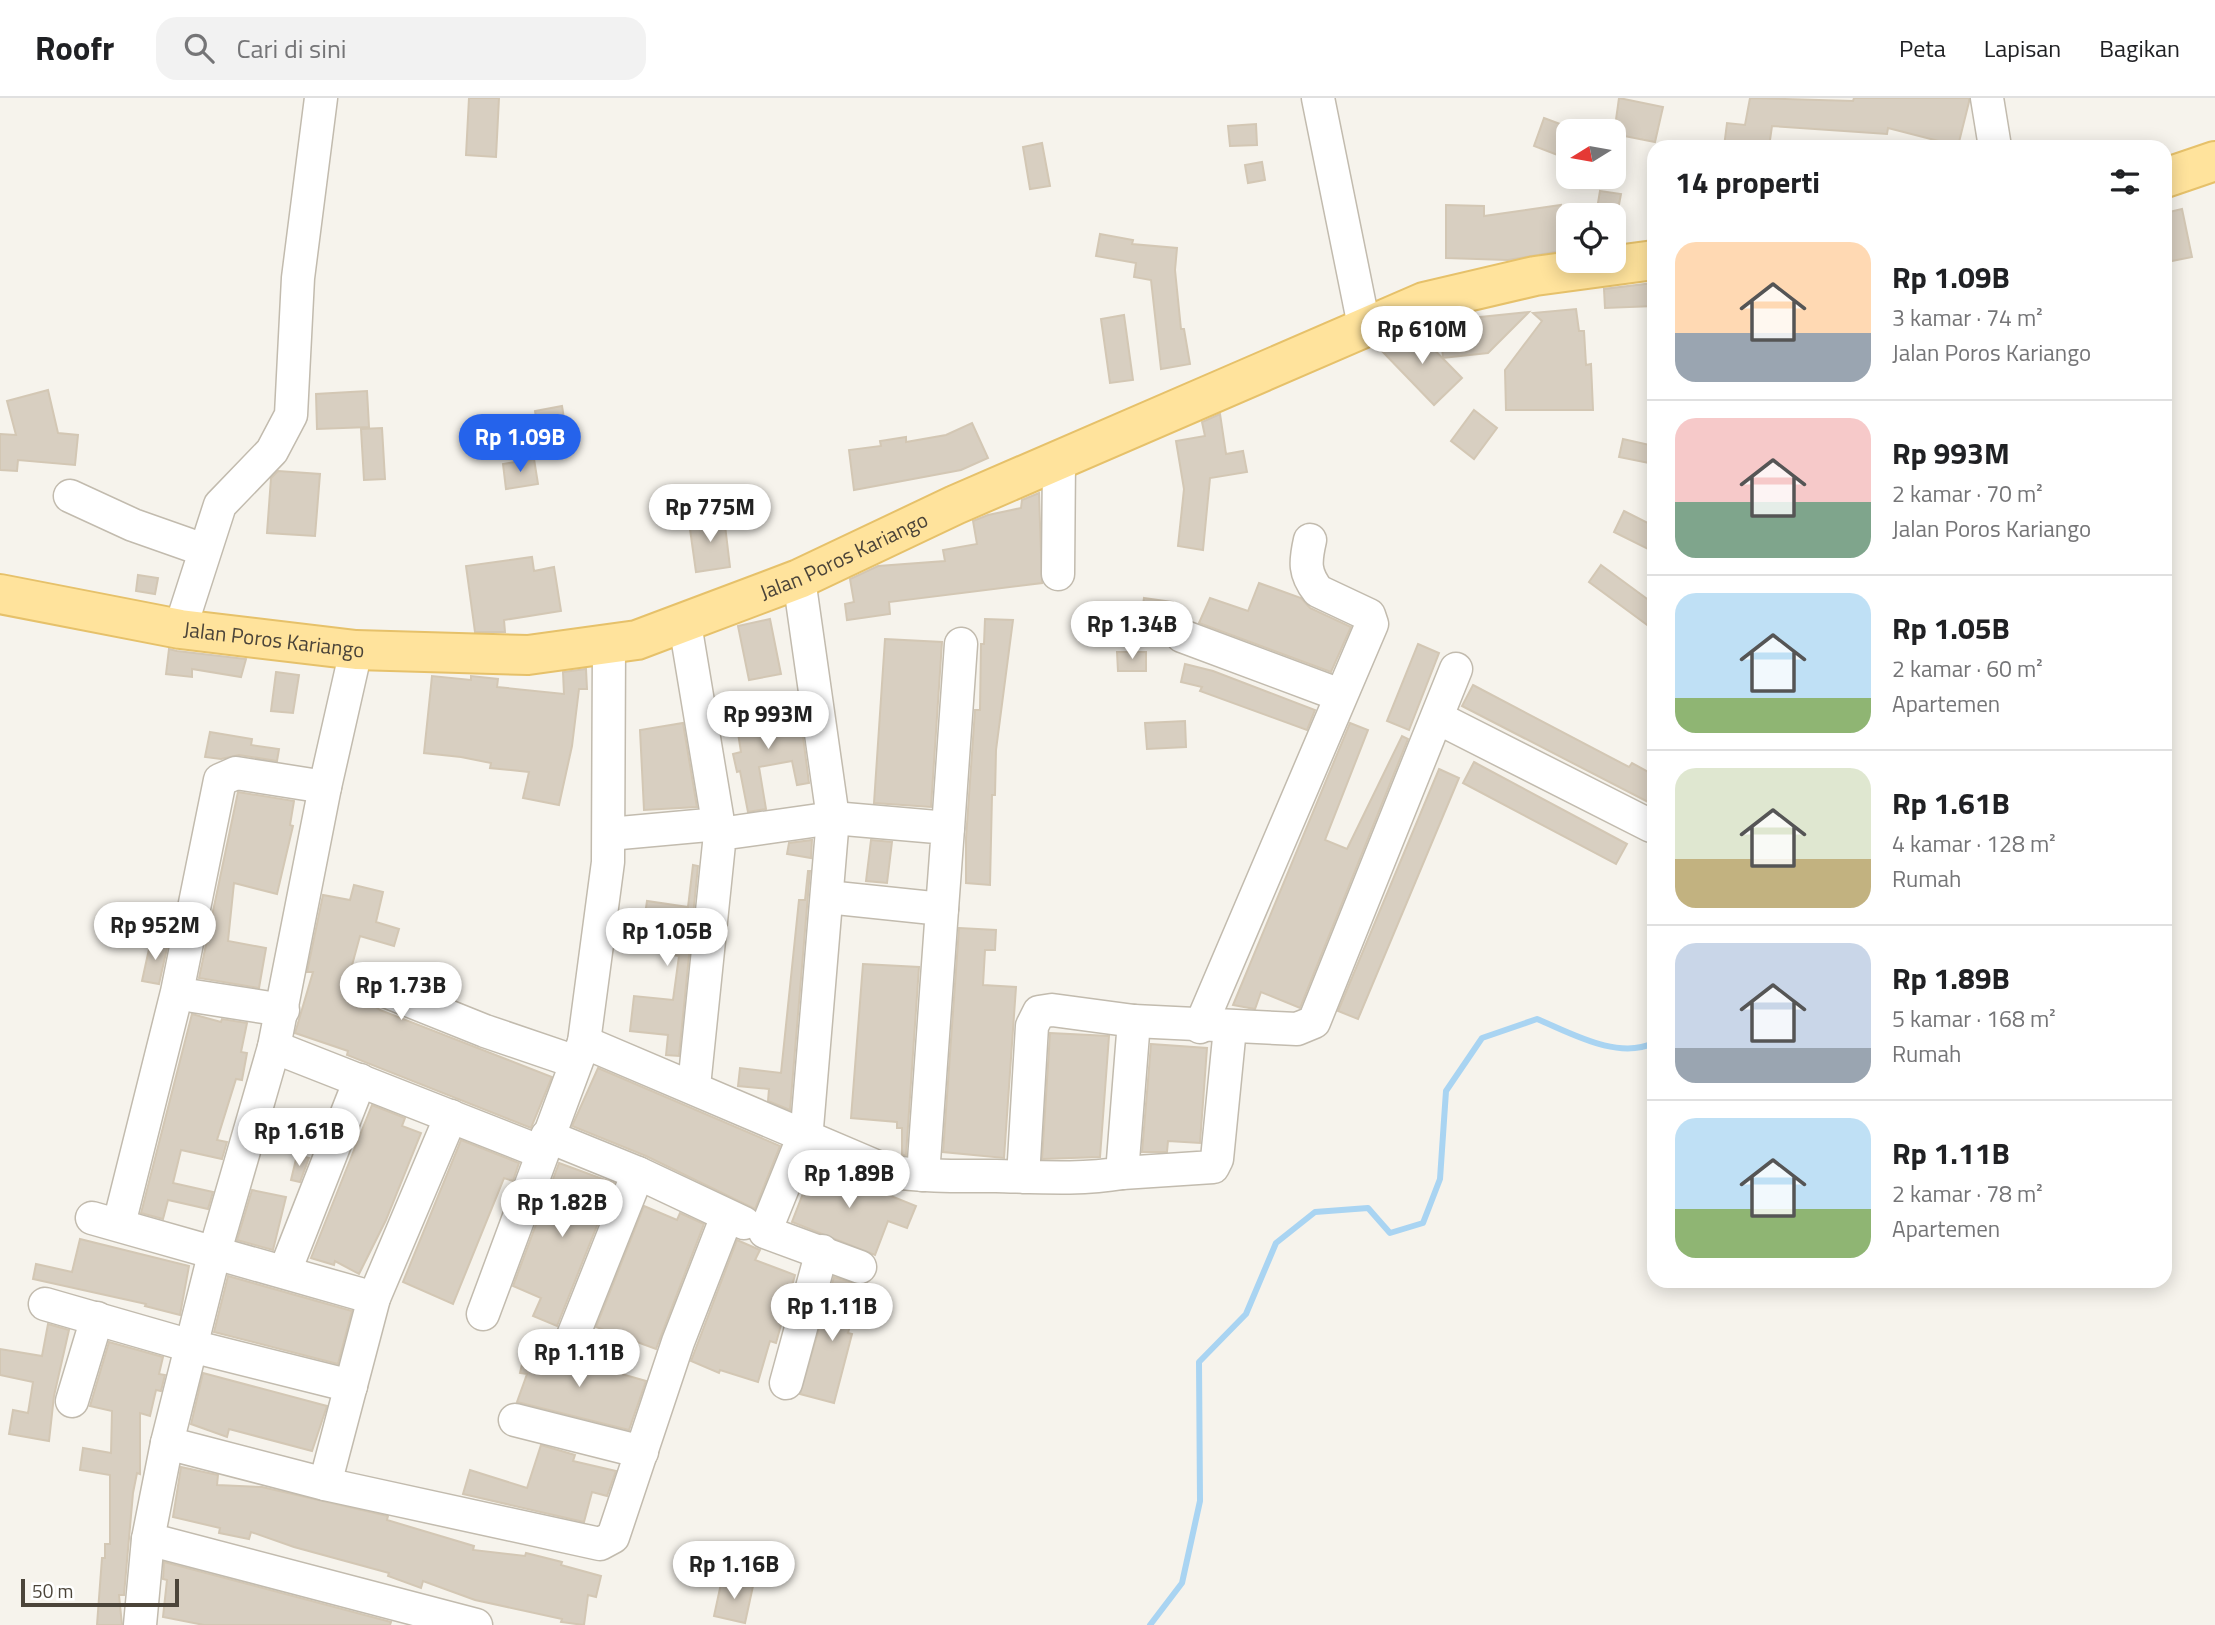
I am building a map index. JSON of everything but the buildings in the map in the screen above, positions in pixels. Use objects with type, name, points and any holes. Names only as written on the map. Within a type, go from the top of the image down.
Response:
[{"type":"main road","points":[[2172,176],[2215,161]]},
{"type":"main road","name":"Jalan Poros Kariango","points":[[0,594],[180,629],[356,650],[528,655],[637,640],[799,579],[1059,459],[1424,302],[1553,273],[1647,261]]},
{"type":"street","points":[[180,629],[220,505],[272,451],[291,415],[299,267],[321,98]]},
{"type":"street","points":[[1318,98],[1364,326]]},
{"type":"street","points":[[1987,98],[1994,140]]},
{"type":"street","points":[[1058,574],[1059,459]]},
{"type":"street","points":[[70,496],[133,525],[204,550]]},
{"type":"street","points":[[383,990],[485,1031],[580,1052],[694,1086],[874,1167],[923,1175],[1023,1177],[1213,1167],[1217,1159],[1215,1027],[1340,695],[1371,620],[1353,605],[1318,591],[1312,584],[1304,564],[1310,540]]},
{"type":"street","points":[[765,1232],[805,1138],[814,1062],[833,818],[799,579]]},
{"type":"street","points":[[685,624],[719,829],[694,1086]]},
{"type":"street","points":[[1182,636],[1340,695]]},
{"type":"street","points":[[923,1175],[961,644]]},
{"type":"street","points":[[483,1314],[580,1052],[609,834],[609,645]]},
{"type":"street","points":[[140,1625],[148,1539],[167,1443],[215,1251],[283,1010],[325,787],[356,650]]},
{"type":"street","points":[[1023,1177],[1035,1018],[1039,1012],[1052,1010],[1134,1021],[1215,1027],[1297,1029],[1310,1025],[1318,1018],[1456,669]]},
{"type":"street","points":[[1438,718],[1647,824]]},
{"type":"street","points":[[325,787],[236,773],[220,780],[177,992],[106,1221],[374,1298]]},
{"type":"street","points":[[609,834],[719,829],[833,818],[948,828]]},
{"type":"street","points":[[827,897],[942,909]]},
{"type":"street","points":[[193,996],[283,1010]]},
{"type":"street","points":[[1122,1173],[1134,1021]]},
{"type":"street","points":[[274,1047],[452,1116],[638,1173],[727,1216],[860,1267]]},
{"type":"street","points":[[285,1271],[360,1080]]},
{"type":"street","points":[[325,1484],[374,1298],[452,1116]]},
{"type":"street","points":[[573,1336],[638,1173]]},
{"type":"street","points":[[167,1443],[325,1484],[600,1544],[613,1537],[678,1342],[727,1216]]},
{"type":"street","points":[[786,1384],[822,1251]]},
{"type":"street","points":[[45,1304],[191,1346],[351,1386]]},
{"type":"street","points":[[72,1401],[97,1318]]},
{"type":"street","points":[[515,1420],[642,1452]]},
{"type":"street","points":[[148,1539],[476,1625]]},
{"type":"waterway","points":[[1150,1625],[1182,1583],[1200,1501],[1199,1362],[1246,1314],[1276,1243],[1315,1212],[1368,1208],[1390,1233],[1423,1223],[1440,1179],[1446,1091],[1482,1038],[1537,1019],[1610,1047],[1647,1045]]}]
